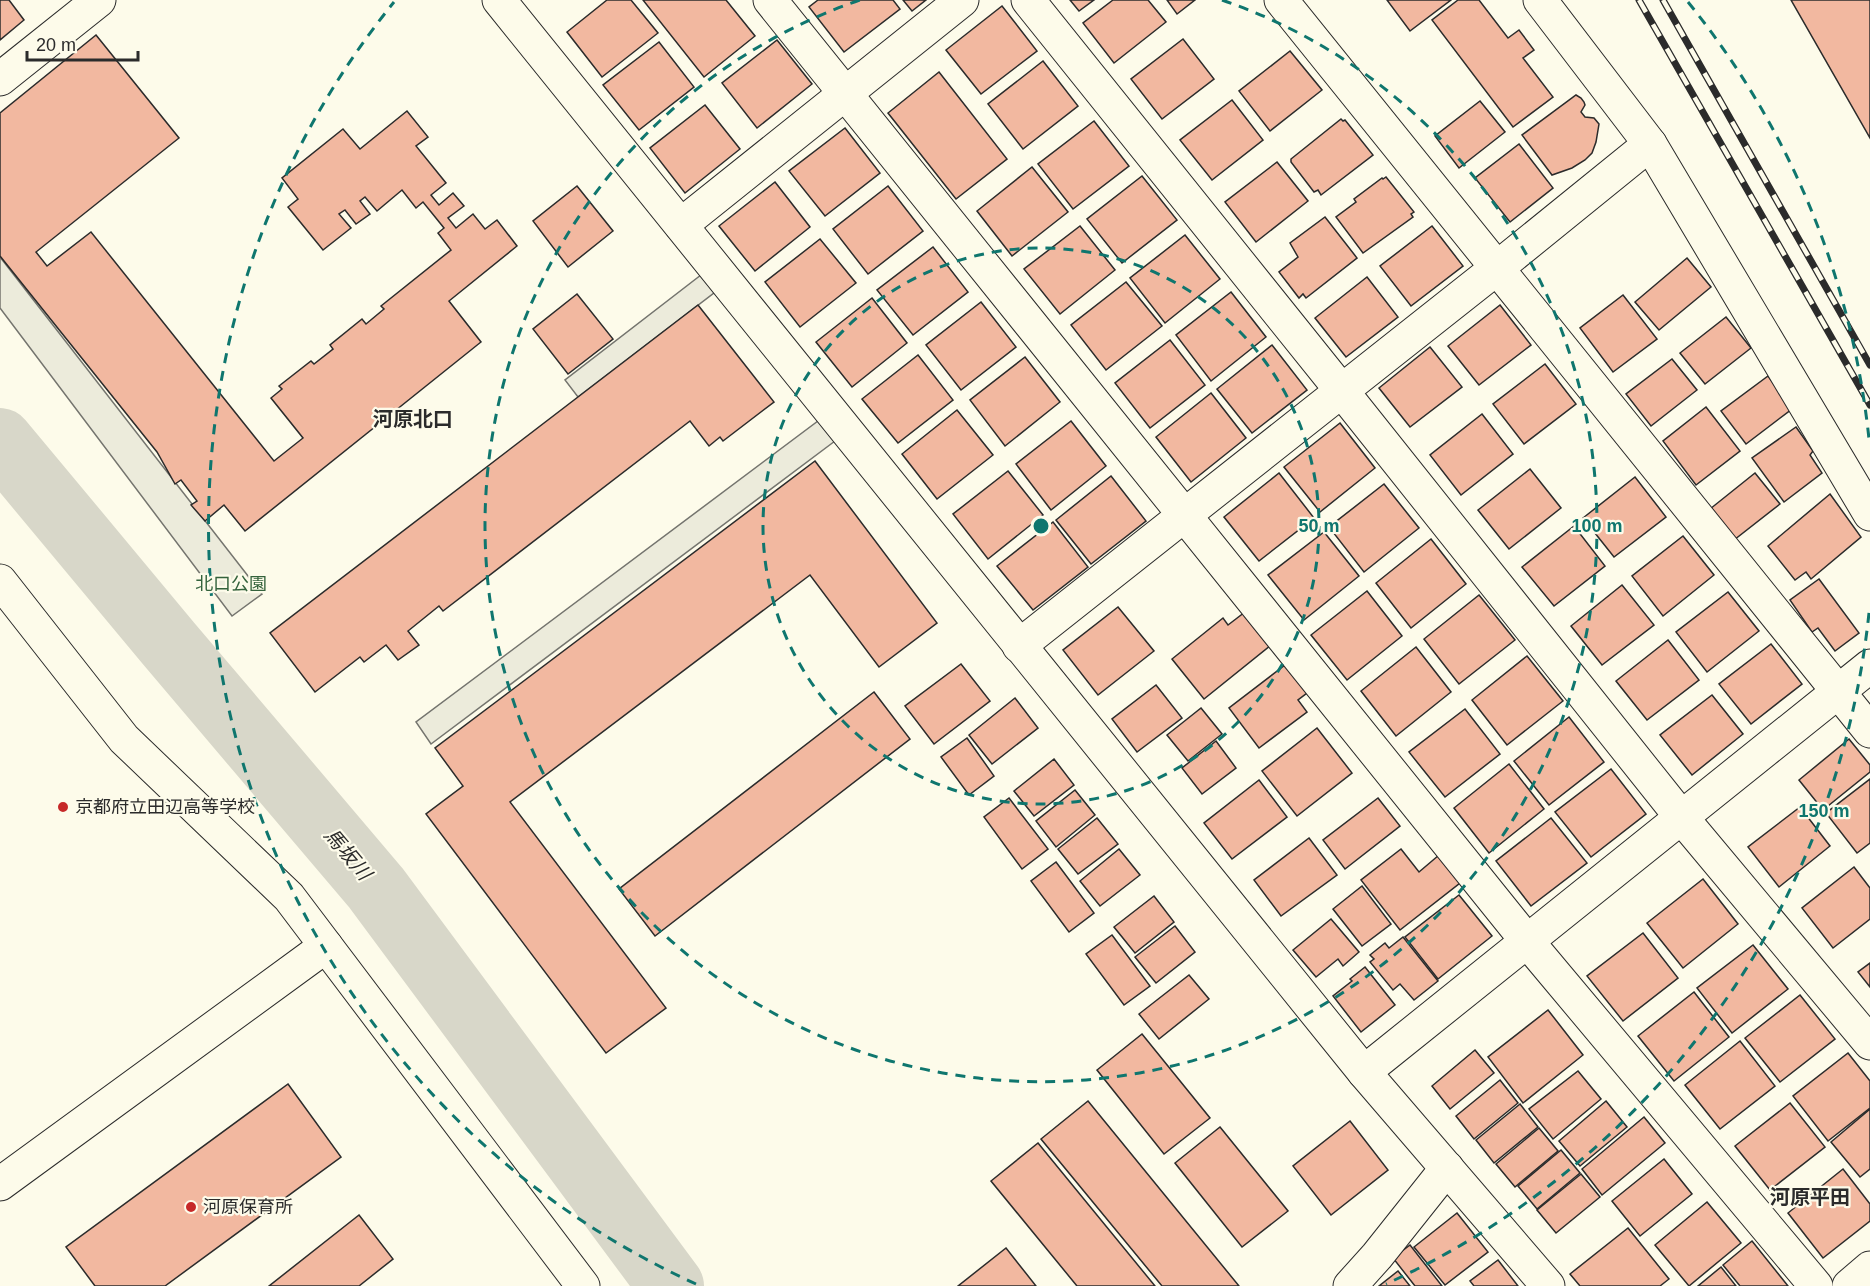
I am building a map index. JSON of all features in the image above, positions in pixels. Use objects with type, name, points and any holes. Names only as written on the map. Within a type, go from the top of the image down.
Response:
[{"type":"street","points":[[0,79],[99,0]]},
{"type":"street","points":[[499,0],[1364,1072],[1548,1286]]},
{"type":"street","points":[[770,0],[1527,941],[1816,1286]]},
{"type":"street","points":[[681,225],[962,0]]},
{"type":"street","points":[[1028,0],[1682,819],[1870,1043]]},
{"type":"street","points":[[1281,0],[1870,731]]},
{"type":"street","points":[[1540,0],[1650,144],[1870,514]]},
{"type":"street","points":[[1019,646],[1650,144]]},
{"type":"street","points":[[0,581],[124,739],[290,897],[584,1286]]},
{"type":"street","points":[[1364,1072],[1870,666]]},
{"type":"street","points":[[0,1184],[326,946]]},
{"type":"street","points":[[1350,1286],[1377,1256],[1447,1168]]},
{"type":"street","points":[[1849,1286],[1870,1268]]},
{"type":"green space","name":"北口公園","points":[[0,257],[262,594],[232,616],[0,308]]},
{"type":"green space","points":[[710,268],[723,286],[578,397],[565,380]]},
{"type":"green space","points":[[826,415],[843,435],[431,744],[416,722]]},
{"type":"building","points":[[0,0],[9,0],[24,20],[0,40]]},
{"type":"building","points":[[607,0],[631,0],[658,33],[602,77],[567,32]]},
{"type":"building","points":[[643,0],[726,0],[755,36],[704,77]]},
{"type":"building","points":[[818,0],[893,0],[900,9],[844,52],[809,7]]},
{"type":"building","points":[[903,0],[926,0],[912,11]]},
{"type":"building","points":[[1070,0],[1094,0],[1079,11]]},
{"type":"building","points":[[1113,0],[1148,0],[1166,22],[1114,63],[1083,23]]},
{"type":"building","points":[[1167,0],[1195,0],[1177,14]]},
{"type":"building","points":[[1387,0],[1451,0],[1410,31]]},
{"type":"building","points":[[1458,0],[1479,0],[1508,38],[1519,30],[1534,50],[1523,58],[1553,97],[1513,127],[1432,20]]},
{"type":"building","points":[[1791,0],[1870,0],[1870,138]]},
{"type":"building","points":[[1002,6],[1037,51],[981,94],[946,50]]},
{"type":"building","points":[[96,35],[179,138],[36,252],[47,266],[91,232],[274,461],[303,438],[271,398],[282,389],[279,386],[311,361],[314,364],[333,349],[330,345],[362,319],[366,324],[384,309],[381,306],[451,250],[438,233],[444,228],[423,202],[416,208],[402,190],[377,211],[365,197],[360,201],[370,214],[356,224],[345,210],[339,214],[351,228],[323,250],[288,207],[298,199],[282,178],[343,129],[360,149],[407,111],[428,137],[416,146],[446,183],[431,195],[439,205],[453,193],[464,206],[448,218],[456,228],[473,214],[485,229],[497,220],[517,246],[449,301],[481,342],[245,531],[224,505],[205,521],[191,505],[197,501],[181,480],[175,484],[157,452],[0,256],[0,113]]},
{"type":"building","points":[[1183,39],[1214,79],[1162,119],[1131,79]]},
{"type":"building","points":[[777,40],[812,84],[757,128],[722,83]]},
{"type":"building","points":[[659,42],[694,87],[639,130],[603,85]]},
{"type":"building","points":[[1290,51],[1322,90],[1270,131],[1239,91]]},
{"type":"building","points":[[1043,61],[1078,106],[1023,149],[988,104]]},
{"type":"building","points":[[939,72],[1007,159],[956,199],[888,113]]},
{"type":"building","points":[[1576,95],[1585,105],[1581,112],[1585,117],[1594,118],[1599,124],[1596,142],[1592,153],[1585,160],[1572,168],[1552,175],[1522,135]]},
{"type":"building","points":[[1232,100],[1263,140],[1212,180],[1180,140]]},
{"type":"building","points":[[1480,101],[1505,132],[1459,168],[1435,136]]},
{"type":"building","points":[[705,105],[740,149],[685,193],[650,148]]},
{"type":"building","points":[[1341,119],[1345,120],[1373,155],[1321,195],[1318,190],[1314,192],[1291,159]]},
{"type":"building","points":[[1094,121],[1129,166],[1073,209],[1038,164]]},
{"type":"building","points":[[845,128],[880,173],[825,216],[789,171]]},
{"type":"building","points":[[1519,144],[1553,188],[1510,222],[1475,178]]},
{"type":"building","points":[[1277,162],[1308,201],[1256,242],[1225,202]]},
{"type":"building","points":[[1032,167],[1068,212],[1012,256],[977,211]]},
{"type":"building","points":[[1142,176],[1177,220],[1122,263],[1087,219]]},
{"type":"building","points":[[1386,177],[1414,212],[1411,214],[1413,217],[1363,253],[1336,217],[1356,202],[1354,199]]},
{"type":"building","points":[[775,182],[810,227],[755,271],[719,226]]},
{"type":"building","points":[[577,186],[613,231],[568,267],[533,221]]},
{"type":"building","points":[[888,186],[923,231],[868,274],[833,229]]},
{"type":"building","points":[[1325,217],[1357,258],[1306,298],[1303,294],[1299,298],[1279,272],[1298,257],[1290,243]]},
{"type":"building","points":[[1080,226],[1115,270],[1060,314],[1024,269]]},
{"type":"building","points":[[1432,226],[1463,266],[1411,306],[1380,266]]},
{"type":"building","points":[[1185,235],[1220,279],[1165,323],[1130,278]]},
{"type":"building","points":[[820,239],[856,283],[800,327],[765,282]]},
{"type":"building","points":[[933,247],[968,292],[913,335],[877,290]]},
{"type":"building","points":[[1687,258],[1711,287],[1659,330],[1635,302]]},
{"type":"building","points":[[1367,277],[1398,317],[1346,357],[1315,318]]},
{"type":"building","points":[[1126,282],[1162,326],[1106,370],[1071,325]]},
{"type":"building","points":[[1231,292],[1266,337],[1211,381],[1176,335]]},
{"type":"building","points":[[577,294],[613,339],[568,374],[533,329]]},
{"type":"building","points":[[1623,295],[1657,339],[1613,372],[1580,328]]},
{"type":"building","points":[[872,298],[907,343],[852,387],[816,342]]},
{"type":"building","points":[[981,302],[1016,347],[961,390],[926,345]]},
{"type":"building","points":[[698,305],[774,402],[723,441],[720,437],[709,446],[690,421],[443,611],[439,606],[408,631],[419,645],[398,660],[386,645],[364,662],[360,657],[315,692],[270,633]]},
{"type":"building","points":[[1500,305],[1531,345],[1479,385],[1448,346]]},
{"type":"building","points":[[1726,317],[1751,348],[1705,384],[1680,353]]},
{"type":"building","points":[[1170,340],[1205,385],[1150,428],[1115,383]]},
{"type":"building","points":[[1272,345],[1307,390],[1252,433],[1217,389]]},
{"type":"building","points":[[1430,347],[1462,387],[1410,427],[1379,388]]},
{"type":"building","points":[[918,355],[953,400],[898,443],[862,399]]},
{"type":"building","points":[[1025,357],[1060,402],[1005,446],[970,400]]},
{"type":"building","points":[[1672,359],[1697,390],[1651,426],[1626,394]]},
{"type":"building","points":[[1545,364],[1576,404],[1524,444],[1493,404]]},
{"type":"building","points":[[1768,376],[1792,409],[1746,444],[1721,411]]},
{"type":"building","points":[[1211,393],[1246,438],[1191,482],[1156,437]]},
{"type":"building","points":[[1706,407],[1740,451],[1696,485],[1663,441]]},
{"type":"building","points":[[957,410],[993,455],[937,499],[902,454]]},
{"type":"building","points":[[1482,414],[1513,454],[1461,495],[1430,455]]},
{"type":"building","points":[[1071,421],[1106,466],[1051,510],[1016,464]]},
{"type":"building","points":[[1340,423],[1375,468],[1320,512],[1284,467]]},
{"type":"building","points":[[1796,427],[1813,451],[1810,455],[1822,473],[1784,502],[1752,458]]},
{"type":"building","points":[[815,461],[937,623],[879,667],[810,575],[510,802],[666,1008],[606,1053],[426,814],[463,786],[435,748]]},
{"type":"building","points":[[1530,469],[1561,508],[1509,549],[1478,510]]},
{"type":"building","points":[[1008,471],[1043,515],[988,559],[953,514]]},
{"type":"building","points":[[1279,473],[1314,518],[1259,561],[1224,517]]},
{"type":"building","points":[[1755,473],[1780,504],[1734,540],[1710,509]]},
{"type":"building","points":[[1111,476],[1146,521],[1091,564],[1056,520]]},
{"type":"building","points":[[1635,477],[1666,517],[1614,557],[1583,518]]},
{"type":"building","points":[[1384,484],[1419,528],[1364,572],[1329,527]]},
{"type":"building","points":[[1830,494],[1861,537],[1811,579],[1806,572],[1795,580],[1768,546]]},
{"type":"building","points":[[1053,522],[1088,567],[1033,610],[997,566]]},
{"type":"building","points":[[1574,526],[1605,566],[1554,606],[1522,567]]},
{"type":"building","points":[[1324,532],[1359,576],[1304,620],[1268,575]]},
{"type":"building","points":[[1683,536],[1714,575],[1663,616],[1632,576]]},
{"type":"building","points":[[1431,539],[1466,584],[1411,628],[1376,583]]},
{"type":"building","points":[[1819,579],[1859,633],[1835,651],[1818,628],[1812,632],[1790,600]]},
{"type":"building","points":[[1622,585],[1654,625],[1602,665],[1571,626]]},
{"type":"building","points":[[1367,591],[1402,636],[1347,680],[1311,635]]},
{"type":"building","points":[[1728,592],[1759,631],[1707,672],[1676,632]]},
{"type":"building","points":[[1479,595],[1515,640],[1459,684],[1424,639]]},
{"type":"building","points":[[1118,607],[1154,651],[1098,695],[1063,650]]},
{"type":"building","points":[[1245,612],[1271,645],[1204,699],[1172,659],[1223,618],[1228,625]]},
{"type":"building","points":[[1668,640],[1699,680],[1647,720],[1616,681]]},
{"type":"building","points":[[1771,644],[1802,684],[1751,724],[1719,684]]},
{"type":"building","points":[[1416,647],[1451,692],[1396,736],[1361,691]]},
{"type":"building","points":[[1527,656],[1563,701],[1507,745],[1472,700]]},
{"type":"building","points":[[961,664],[990,701],[934,744],[905,706]]},
{"type":"building","points":[[1285,665],[1307,693],[1298,700],[1307,712],[1259,748],[1229,708]]},
{"type":"building","points":[[1156,685],[1182,718],[1137,752],[1112,719]]},
{"type":"building","points":[[874,692],[910,739],[655,936],[619,889]]},
{"type":"building","points":[[1712,695],[1743,734],[1692,775],[1660,735]]},
{"type":"building","points":[[1015,698],[1038,728],[992,764],[969,735]]},
{"type":"building","points":[[1201,708],[1222,734],[1188,761],[1167,735]]},
{"type":"building","points":[[1465,709],[1500,754],[1445,797],[1409,752]]},
{"type":"building","points":[[1569,717],[1604,762],[1549,805],[1514,761]]},
{"type":"building","points":[[1317,728],[1352,773],[1297,816],[1262,771]]},
{"type":"building","points":[[967,738],[994,776],[969,795],[941,757]]},
{"type":"building","points":[[1849,739],[1870,765],[1870,772],[1823,810],[1799,780]]},
{"type":"building","points":[[1216,741],[1236,768],[1202,794],[1182,768]]},
{"type":"building","points":[[1054,759],[1074,785],[1034,816],[1014,791]]},
{"type":"building","points":[[1509,764],[1544,809],[1489,853],[1454,808]]},
{"type":"building","points":[[1611,769],[1646,814],[1591,857],[1555,812]]},
{"type":"building","points":[[1870,779],[1870,843],[1857,853],[1826,813]]},
{"type":"building","points":[[1259,780],[1287,817],[1232,859],[1204,823]]},
{"type":"building","points":[[1075,790],[1095,815],[1056,847],[1036,821]]},
{"type":"building","points":[[1009,798],[1048,849],[1022,869],[984,817]]},
{"type":"building","points":[[1378,798],[1400,826],[1345,869],[1323,840]]},
{"type":"building","points":[[1800,807],[1830,846],[1779,887],[1748,847]]},
{"type":"building","points":[[1097,818],[1118,844],[1078,874],[1058,849]]},
{"type":"building","points":[[1551,818],[1587,863],[1531,906],[1496,861]]},
{"type":"building","points":[[1309,838],[1337,875],[1281,916],[1254,880]]},
{"type":"building","points":[[1119,849],[1140,875],[1100,906],[1080,881]]},
{"type":"building","points":[[1401,849],[1419,872],[1439,855],[1460,883],[1400,930],[1361,880]]},
{"type":"building","points":[[1056,862],[1094,913],[1069,932],[1031,881]]},
{"type":"building","points":[[1854,867],[1870,888],[1870,919],[1833,948],[1802,908]]},
{"type":"building","points":[[1703,879],[1738,924],[1683,968],[1647,923]]},
{"type":"building","points":[[1362,886],[1391,924],[1362,946],[1333,909]]},
{"type":"building","points":[[1459,895],[1492,936],[1438,979],[1405,937]]},
{"type":"building","points":[[1154,896],[1174,922],[1135,953],[1114,927]]},
{"type":"building","points":[[1331,919],[1359,952],[1343,966],[1338,959],[1316,977],[1293,950]]},
{"type":"building","points":[[1175,926],[1195,952],[1156,983],[1135,957]]},
{"type":"building","points":[[1643,933],[1678,978],[1623,1021],[1587,976]]},
{"type":"building","points":[[1112,935],[1150,986],[1124,1005],[1086,954]]},
{"type":"building","points":[[1403,937],[1438,981],[1414,1000],[1400,984],[1393,990],[1370,962],[1374,959],[1370,955],[1385,943],[1389,948]]},
{"type":"building","points":[[1753,945],[1788,989],[1732,1033],[1697,988]]},
{"type":"building","points":[[1870,963],[1870,987],[1858,972]]},
{"type":"building","points":[[1365,967],[1395,1005],[1361,1032],[1333,996]]},
{"type":"building","points":[[1189,975],[1209,999],[1159,1039],[1139,1014]]},
{"type":"building","points":[[1694,992],[1729,1037],[1674,1081],[1638,1036]]},
{"type":"building","points":[[1800,995],[1835,1039],[1780,1082],[1745,1038]]},
{"type":"building","points":[[1548,1010],[1583,1055],[1523,1103],[1488,1057]]},
{"type":"building","points":[[1142,1034],[1210,1118],[1164,1154],[1097,1070]]},
{"type":"building","points":[[1740,1041],[1775,1086],[1720,1129],[1685,1085]]},
{"type":"building","points":[[1475,1050],[1494,1073],[1450,1109],[1432,1086]]},
{"type":"building","points":[[1848,1053],[1870,1081],[1870,1108],[1828,1141],[1793,1096]]},
{"type":"building","points":[[1578,1071],[1601,1099],[1553,1139],[1529,1109]]},
{"type":"building","points":[[1500,1080],[1518,1103],[1474,1139],[1456,1116]]},
{"type":"building","points":[[288,1084],[341,1157],[165,1286],[95,1286],[66,1247]]},
{"type":"building","points":[[1088,1101],[1239,1286],[1162,1286],[1041,1139]]},
{"type":"building","points":[[1606,1101],[1627,1127],[1580,1166],[1559,1141]]},
{"type":"building","points":[[1790,1103],[1825,1147],[1770,1190],[1735,1146]]},
{"type":"building","points":[[1520,1104],[1538,1127],[1494,1163],[1476,1140]]},
{"type":"building","points":[[1870,1109],[1870,1169],[1860,1177],[1831,1142]]},
{"type":"building","points":[[1644,1117],[1665,1143],[1602,1195],[1582,1169]]},
{"type":"building","points":[[1350,1121],[1388,1170],[1331,1215],[1293,1166]]},
{"type":"building","points":[[1220,1127],[1288,1211],[1242,1247],[1175,1163]]},
{"type":"building","points":[[1539,1128],[1558,1151],[1515,1187],[1496,1164]]},
{"type":"building","points":[[1038,1143],[1155,1286],[1077,1286],[991,1181]]},
{"type":"building","points":[[1561,1150],[1580,1173],[1537,1209],[1518,1186]]},
{"type":"building","points":[[1664,1159],[1692,1194],[1640,1236],[1612,1201]]},
{"type":"building","points":[[1843,1169],[1870,1204],[1870,1221],[1823,1258],[1788,1213]]},
{"type":"building","points":[[1581,1174],[1600,1197],[1556,1233],[1537,1210]]},
{"type":"building","points":[[1707,1202],[1741,1243],[1689,1286],[1655,1245]]},
{"type":"building","points":[[1457,1213],[1488,1252],[1445,1285],[1414,1247]]},
{"type":"building","points":[[359,1215],[393,1259],[359,1286],[269,1286]]},
{"type":"building","points":[[1628,1228],[1669,1279],[1660,1286],[1580,1286],[1570,1274]]},
{"type":"building","points":[[1752,1241],[1788,1286],[1740,1286],[1723,1265]]},
{"type":"building","points":[[1410,1245],[1442,1286],[1415,1286],[1393,1258]]},
{"type":"building","points":[[1006,1248],[1036,1286],[958,1286]]},
{"type":"building","points":[[1498,1260],[1518,1286],[1474,1286],[1470,1281]]},
{"type":"building","points":[[1721,1267],[1736,1286],[1698,1286]]},
{"type":"building","points":[[1398,1271],[1410,1286],[1379,1286]]},
{"type":"waterway","name":"馬坂川","points":[[0,441],[376,888],[671,1286]]},
{"type":"railway","points":[[1639,0],[1870,405]]},
{"type":"railway","points":[[1663,0],[1870,365]]},
{"type":"place","name":"京都府立田辺高等学校","points":[[63,807]]},
{"type":"place","name":"河原保育所","points":[[191,1207]]},
{"type":"district","name":"河原北口","points":[[413,419]]},
{"type":"district","name":"河原平田","points":[[1810,1197]]}]
